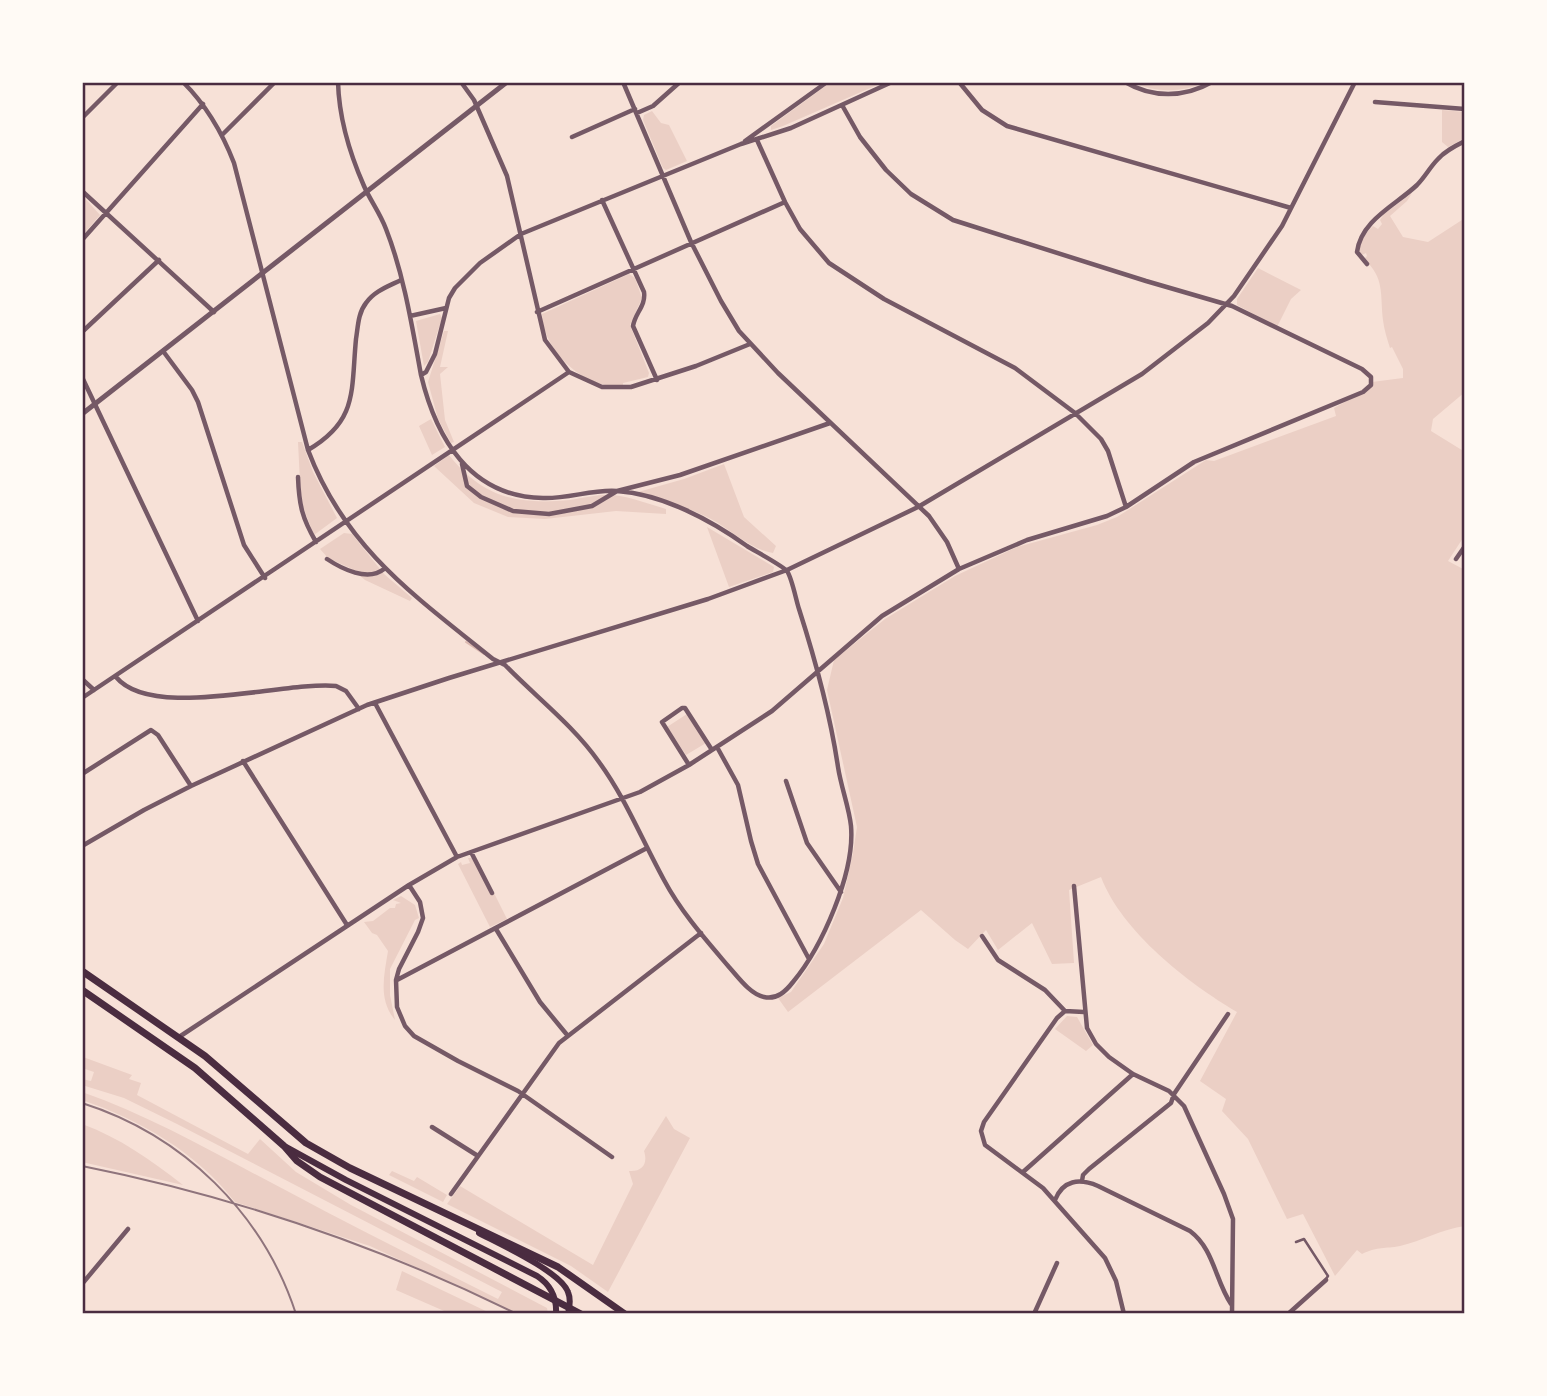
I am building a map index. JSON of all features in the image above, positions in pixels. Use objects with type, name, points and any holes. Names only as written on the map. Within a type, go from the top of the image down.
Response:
[{"type":"main road","points":[[82,971],[179,1037],[306,1143],[556,1275],[568,1292],[568,1314]]},
{"type":"main road","points":[[82,990],[195,1068],[284,1146],[297,1161],[340,1189],[581,1314]]},
{"type":"main road","points":[[284,1146],[537,1276],[545,1281],[553,1293],[556,1301],[555,1314]]},
{"type":"main road","points":[[460,1222],[558,1267],[625,1314]]},
{"type":"street","points":[[82,118],[118,82]]},
{"type":"street","points":[[183,82],[203,104],[222,135],[237,171],[308,450],[320,481],[346,522],[384,569],[415,597],[500,662],[578,736],[623,798],[666,884],[701,933],[748,988],[764,997],[778,996],[795,980],[828,927],[841,892],[850,849],[850,824],[819,668],[787,570],[729,532],[691,512],[646,497],[617,491],[592,506],[579,509],[549,514],[513,511],[481,497],[467,486],[461,463]]},
{"type":"street","points":[[222,135],[275,82]]},
{"type":"street","points":[[338,82],[342,124],[367,193],[385,228],[410,316],[429,405],[461,463],[485,482],[524,496],[547,498],[617,491],[680,475],[830,423]]},
{"type":"street","points":[[461,82],[477,106],[507,176],[545,340],[569,372],[593,385],[612,389],[631,387],[750,345]]},
{"type":"street","points":[[82,414],[507,82]]},
{"type":"street","points":[[623,82],[691,242],[730,317],[750,345],[929,516],[959,569]]},
{"type":"street","points":[[572,136],[653,106],[680,82]]},
{"type":"street","points":[[741,144],[827,82]]},
{"type":"street","points":[[421,375],[426,372],[435,354],[446,308],[455,288],[469,272],[521,234],[741,144],[757,140],[892,82]]},
{"type":"street","points":[[959,82],[982,110],[1007,126],[1291,208]]},
{"type":"street","points":[[1125,82],[1151,93],[1174,94],[1194,91],[1212,82]]},
{"type":"street","points":[[82,846],[191,786],[359,709],[500,662],[708,599],[787,570],[918,507],[1142,374],[1208,323],[1226,305],[1271,244],[1356,82]]},
{"type":"street","points":[[1375,102],[1465,109]]},
{"type":"street","points":[[82,240],[203,104]]},
{"type":"street","points":[[179,1037],[347,925],[457,857],[649,788],[689,765],[772,711],[819,668],[899,604],[959,569],[1014,545],[1107,516],[1126,507],[1194,462],[1363,392],[1372,382],[1371,377],[1362,369],[1226,305],[953,220],[911,194],[886,170],[871,152],[842,105]]},
{"type":"street","points":[[757,140],[785,202],[809,241],[840,272],[884,299],[1015,368],[1075,413],[1101,439],[1108,451],[1126,507]]},
{"type":"street","points":[[1367,264],[1357,253],[1364,233],[1379,216],[1418,184],[1443,154],[1465,141]]},
{"type":"street","points":[[82,191],[214,312]]},
{"type":"street","points":[[603,200],[644,292],[645,300],[633,326],[657,380]]},
{"type":"street","points":[[537,312],[785,202]]},
{"type":"street","points":[[82,332],[159,260]]},
{"type":"street","points":[[308,450],[330,435],[343,420],[351,394],[358,327],[365,304],[378,292],[401,280]]},
{"type":"street","points":[[410,316],[446,308]]},
{"type":"street","points":[[163,351],[198,402],[242,538],[265,578]]},
{"type":"street","points":[[82,698],[569,372]]},
{"type":"street","points":[[82,377],[198,621]]},
{"type":"street","points":[[298,477],[304,522],[316,542]]},
{"type":"street","points":[[1457,559],[1465,546]]},
{"type":"street","points":[[327,559],[358,573],[377,574],[384,569]]},
{"type":"street","points":[[116,677],[126,687],[142,694],[174,696],[212,696],[336,686],[349,695],[359,709]]},
{"type":"street","points":[[83,678],[94,690]]},
{"type":"street","points":[[375,703],[457,857]]},
{"type":"street","points":[[689,765],[662,722],[685,708],[738,785],[758,864],[809,959]]},
{"type":"street","points":[[82,774],[151,730],[158,735],[191,786]]},
{"type":"street","points":[[243,761],[347,925]]},
{"type":"street","points":[[786,781],[807,843],[841,892]]},
{"type":"street","points":[[396,980],[647,848]]},
{"type":"street","points":[[471,852],[492,893]]},
{"type":"street","points":[[409,885],[420,902],[423,918],[398,969],[395,996],[399,1016],[414,1036],[521,1093],[612,1157]]},
{"type":"street","points":[[1074,886],[1087,1028],[1096,1044],[1109,1058],[1133,1074],[1174,1094],[1184,1106],[1233,1219],[1232,1314]]},
{"type":"street","points":[[495,929],[540,1002],[568,1036]]},
{"type":"street","points":[[451,1194],[549,1054],[568,1036],[701,933]]},
{"type":"street","points":[[982,936],[998,960],[1045,990],[1065,1011],[1084,1012]]},
{"type":"street","points":[[1065,1011],[1055,1020],[984,1122],[981,1131],[985,1145],[1023,1172],[1055,1200],[1105,1258],[1116,1281],[1124,1314]]},
{"type":"street","points":[[1082,1181],[1083,1175],[1089,1169],[1171,1104],[1174,1094],[1228,1014]]},
{"type":"street","points":[[1023,1172],[1133,1074]]},
{"type":"street","points":[[432,1127],[478,1156]]},
{"type":"street","points":[[1055,1200],[1062,1188],[1070,1182],[1082,1181],[1098,1186],[1198,1237],[1207,1250],[1232,1306]]},
{"type":"street","points":[[82,1284],[128,1229]]},
{"type":"street","points":[[1034,1314],[1057,1263]]},
{"type":"street","points":[[1288,1314],[1326,1280]]},
{"type":"lane","points":[[1296,1242],[1304,1239],[1328,1276],[1326,1280]]},
{"type":"shaded area","points":[[831,82],[884,82],[771,130],[771,126]]},
{"type":"shaded area","points":[[1132,82],[1206,82],[1169,90]]},
{"type":"shaded area","points":[[1442,110],[1465,112],[1465,138],[1448,147],[1442,142]]},
{"type":"shaded area","points":[[652,111],[661,123],[669,125],[687,161],[666,170],[663,168],[643,120],[644,115]]},
{"type":"shaded area","points":[[1412,193],[1390,216],[1403,237],[1428,242],[1465,218],[1465,392],[1433,419],[1431,431],[1465,452],[1465,535],[1448,561],[1465,570],[1465,1226],[1400,1246],[1362,1254],[1357,1250],[1335,1276],[1303,1214],[1287,1219],[1248,1139],[1222,1111],[1226,1099],[1200,1081],[1237,1012],[1198,986],[1158,954],[1124,917],[1101,877],[1069,890],[1074,963],[1052,964],[1032,923],[998,950],[986,930],[968,949],[921,910],[788,1012],[778,998],[791,992],[824,944],[843,898],[853,853],[857,827],[827,690],[834,660],[885,619],[955,576],[1017,547],[1117,517],[1206,460],[1214,461],[1336,416],[1334,408],[1363,392],[1372,382],[1403,378],[1403,369],[1392,347],[1390,348],[1386,334],[1378,280],[1364,259],[1366,253],[1359,253],[1361,241],[1367,232],[1373,226],[1378,229],[1384,214]]},
{"type":"shaded area","points":[[82,195],[100,215],[82,236]]},
{"type":"shaded area","points":[[1258,268],[1301,290],[1291,299],[1277,327],[1237,305],[1237,299]]},
{"type":"shaded area","points":[[629,274],[635,278],[642,298],[630,325],[649,373],[648,377],[623,383],[623,386],[612,386],[585,377],[559,356],[547,336],[542,314]]},
{"type":"shaded area","points":[[440,314],[442,318],[428,362],[424,366],[416,321]]},
{"type":"shaded area","points":[[444,331],[448,331],[440,367],[448,367],[440,374],[445,420],[454,442],[451,443],[438,419],[428,382]]},
{"type":"shaded area","points":[[431,419],[445,447],[432,455],[419,426]]},
{"type":"shaded area","points":[[298,442],[302,442],[313,472],[337,518],[314,535],[301,502]]},
{"type":"shaded area","points":[[449,455],[475,481],[503,496],[551,501],[613,495],[666,509],[666,514],[616,511],[545,519],[508,517],[474,503],[434,466]]},
{"type":"shaded area","points":[[724,464],[744,517],[776,546],[773,553],[749,544],[702,515],[638,492]]},
{"type":"shaded area","points":[[707,527],[774,567],[773,572],[729,587]]},
{"type":"shaded area","points":[[344,533],[352,534],[384,574],[412,598],[410,601],[365,580],[352,569],[328,558],[320,549]]},
{"type":"shaded area","points":[[687,714],[706,743],[686,755],[667,727]]},
{"type":"shaded area","points":[[468,858],[472,858],[507,919],[490,927],[458,864],[470,863]]},
{"type":"shaded area","points":[[401,896],[415,905],[419,918],[415,920],[390,969],[390,995],[395,1020],[384,996],[388,951],[364,922],[373,921],[390,908],[395,908],[396,904],[401,903],[393,900]]},
{"type":"shaded area","points":[[1067,1016],[1077,1017],[1093,1045],[1086,1051],[1055,1029]]},
{"type":"shaded area","points":[[83,1057],[132,1075],[129,1079],[141,1083],[137,1095],[248,1154],[260,1139],[296,1172],[351,1205],[547,1308],[548,1314],[517,1314],[370,1246],[235,1202],[220,1184],[185,1153],[125,1117],[82,1100],[82,1092],[161,1125],[498,1299],[502,1292],[177,1124],[124,1098],[82,1085],[82,1079],[91,1081],[94,1072],[82,1068]]},
{"type":"shaded area","points":[[666,1116],[674,1129],[690,1138],[608,1292],[571,1266],[447,1204],[460,1186],[593,1265],[633,1184],[629,1171],[643,1166],[644,1151]]},
{"type":"shaded area","points":[[82,1124],[135,1150],[183,1185],[82,1162]]},
{"type":"shaded area","points":[[392,1171],[414,1181],[417,1177],[447,1195],[443,1202],[389,1175]]},
{"type":"shaded area","points":[[402,1271],[492,1314],[451,1314],[396,1290]]},
{"type":"waterway","points":[[466,642],[484,654]]},
{"type":"railway","points":[[82,1103],[119,1117],[153,1135],[185,1157],[214,1183],[240,1211],[263,1243],[296,1314]]},
{"type":"railway","points":[[82,1166],[194,1192],[304,1226],[412,1266],[517,1314]]}]
